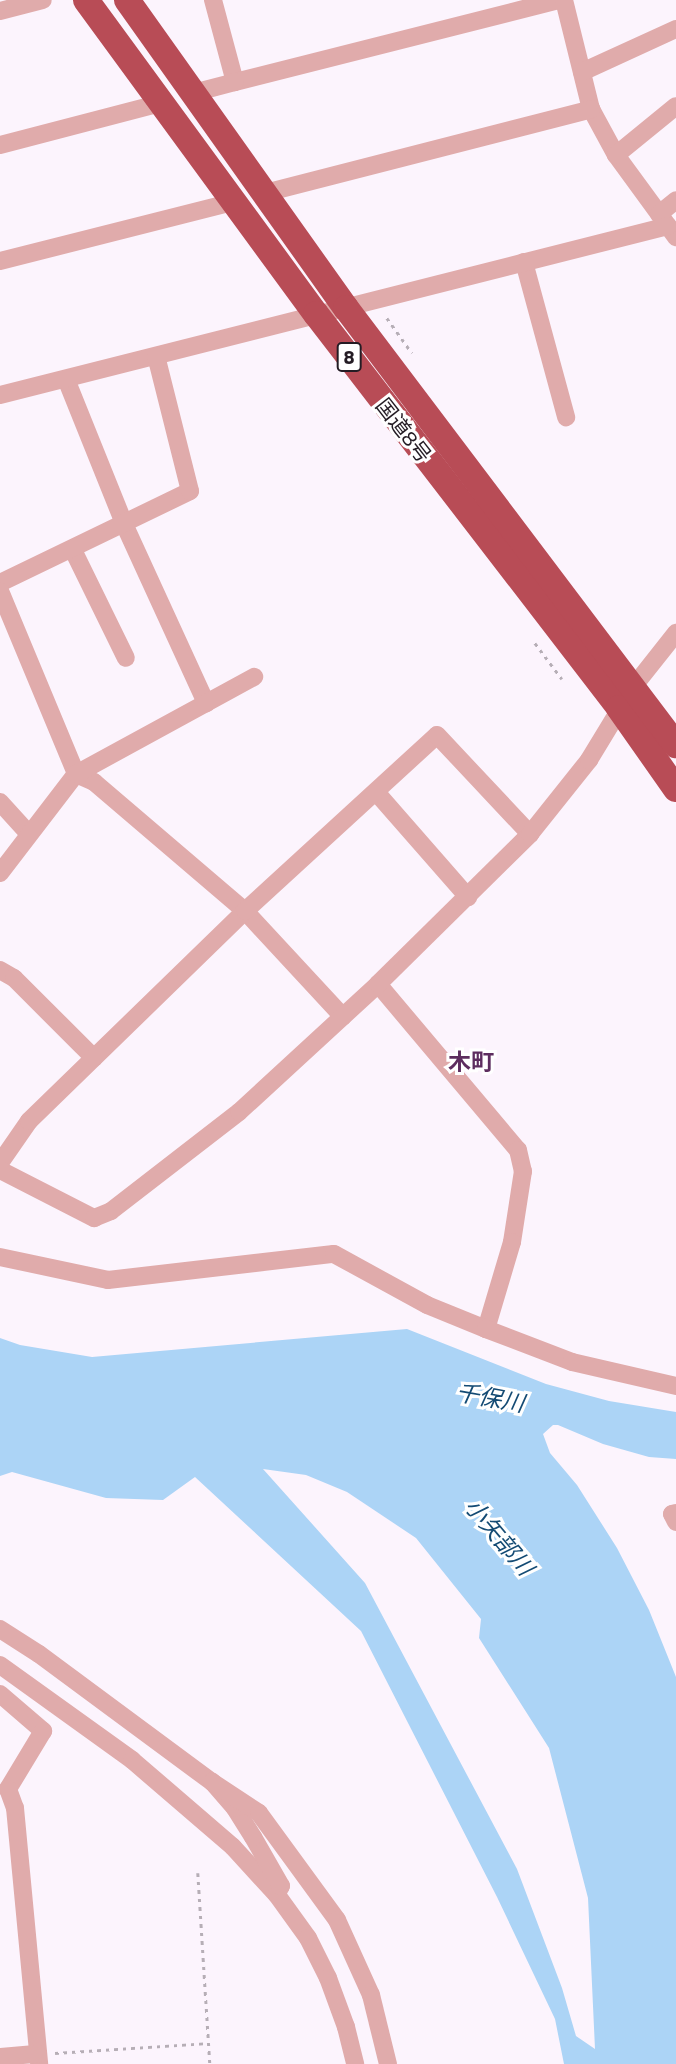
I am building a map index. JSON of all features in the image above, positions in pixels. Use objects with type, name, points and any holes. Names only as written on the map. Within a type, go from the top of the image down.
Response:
[{"type":"highway","name":"国道8号","points":[[86,0],[316,314],[619,708],[676,789]]},
{"type":"highway","name":"国道8号","points":[[127,0],[346,308],[676,745]]},
{"type":"street","points":[[0,11],[43,0]]},
{"type":"street","points":[[213,0],[235,82]]},
{"type":"street","points":[[193,93],[558,0]]},
{"type":"street","points":[[564,0],[591,109],[616,155],[668,225]]},
{"type":"street","points":[[582,72],[676,29]]},
{"type":"street","points":[[0,145],[161,103]]},
{"type":"street","points":[[616,155],[676,106]]},
{"type":"street","points":[[265,193],[591,109]]},
{"type":"street","points":[[668,225],[676,200]]},
{"type":"street","points":[[0,261],[234,202]]},
{"type":"street","points":[[0,395],[668,225]]},
{"type":"street","points":[[524,262],[566,417]]},
{"type":"street","points":[[0,583],[125,526],[190,491],[156,356]]},
{"type":"street","points":[[66,379],[125,526],[206,703]]},
{"type":"street","points":[[73,550],[127,658]]},
{"type":"street","points":[[0,591],[76,774],[94,782],[245,911],[343,1017]]},
{"type":"street","points":[[0,1170],[94,1218],[239,1112],[378,984],[530,834],[589,760],[634,686],[676,633]]},
{"type":"street","points":[[0,873],[76,774],[254,677]]},
{"type":"street","points":[[0,1163],[29,1121],[245,911],[437,735],[530,834]]},
{"type":"street","points":[[376,792],[468,897]]},
{"type":"street","points":[[0,802],[29,834]]},
{"type":"street","points":[[0,970],[14,978],[94,1058]]},
{"type":"street","points":[[378,984],[518,1150],[523,1171],[512,1242],[486,1329]]},
{"type":"street","points":[[0,1257],[108,1280],[334,1254],[427,1305],[486,1329],[572,1362],[676,1386]]},
{"type":"street","points":[[676,1513],[672,1514],[676,1522]]},
{"type":"street","points":[[0,1629],[39,1654],[212,1782],[259,1813],[337,1920],[371,1996],[388,2064]]},
{"type":"street","points":[[0,1665],[132,1760],[233,1847],[277,1895],[309,1938],[328,1978],[346,2027],[355,2064]]},
{"type":"street","points":[[0,1694],[43,1731],[8,1789],[15,1808],[38,2059],[0,2057]]},
{"type":"street","points":[[212,1782],[235,1808],[281,1886],[277,1895]]},
{"type":"path","points":[[387,318],[412,353]]},
{"type":"path","points":[[535,643],[562,679]]},
{"type":"path","points":[[198,1873],[210,2064]]},
{"type":"path","points":[[38,2059],[208,2043]]},
{"type":"water","points":[[407,1329],[546,1384],[609,1401],[676,1412],[676,1459],[649,1457],[603,1444],[558,1425],[553,1425],[543,1434],[550,1453],[577,1485],[617,1548],[649,1610],[676,1677],[676,2064],[564,2064],[555,2019],[497,1897],[361,1631],[195,1477],[163,1500],[106,1498],[12,1472],[0,1476],[0,1338],[20,1345],[92,1357]],"holes":[[[263,1469],[306,1475],[347,1492],[416,1538],[481,1619],[479,1638],[549,1748],[588,1898],[595,2049],[576,2036],[562,1988],[517,1869],[365,1583]]]},
{"type":"district","name":"木町","points":[[471,1062]]},
{"type":"water label","name":"千保川","points":[[490,1398]]},
{"type":"water label","name":"小矢部川","points":[[499,1537]]}]
